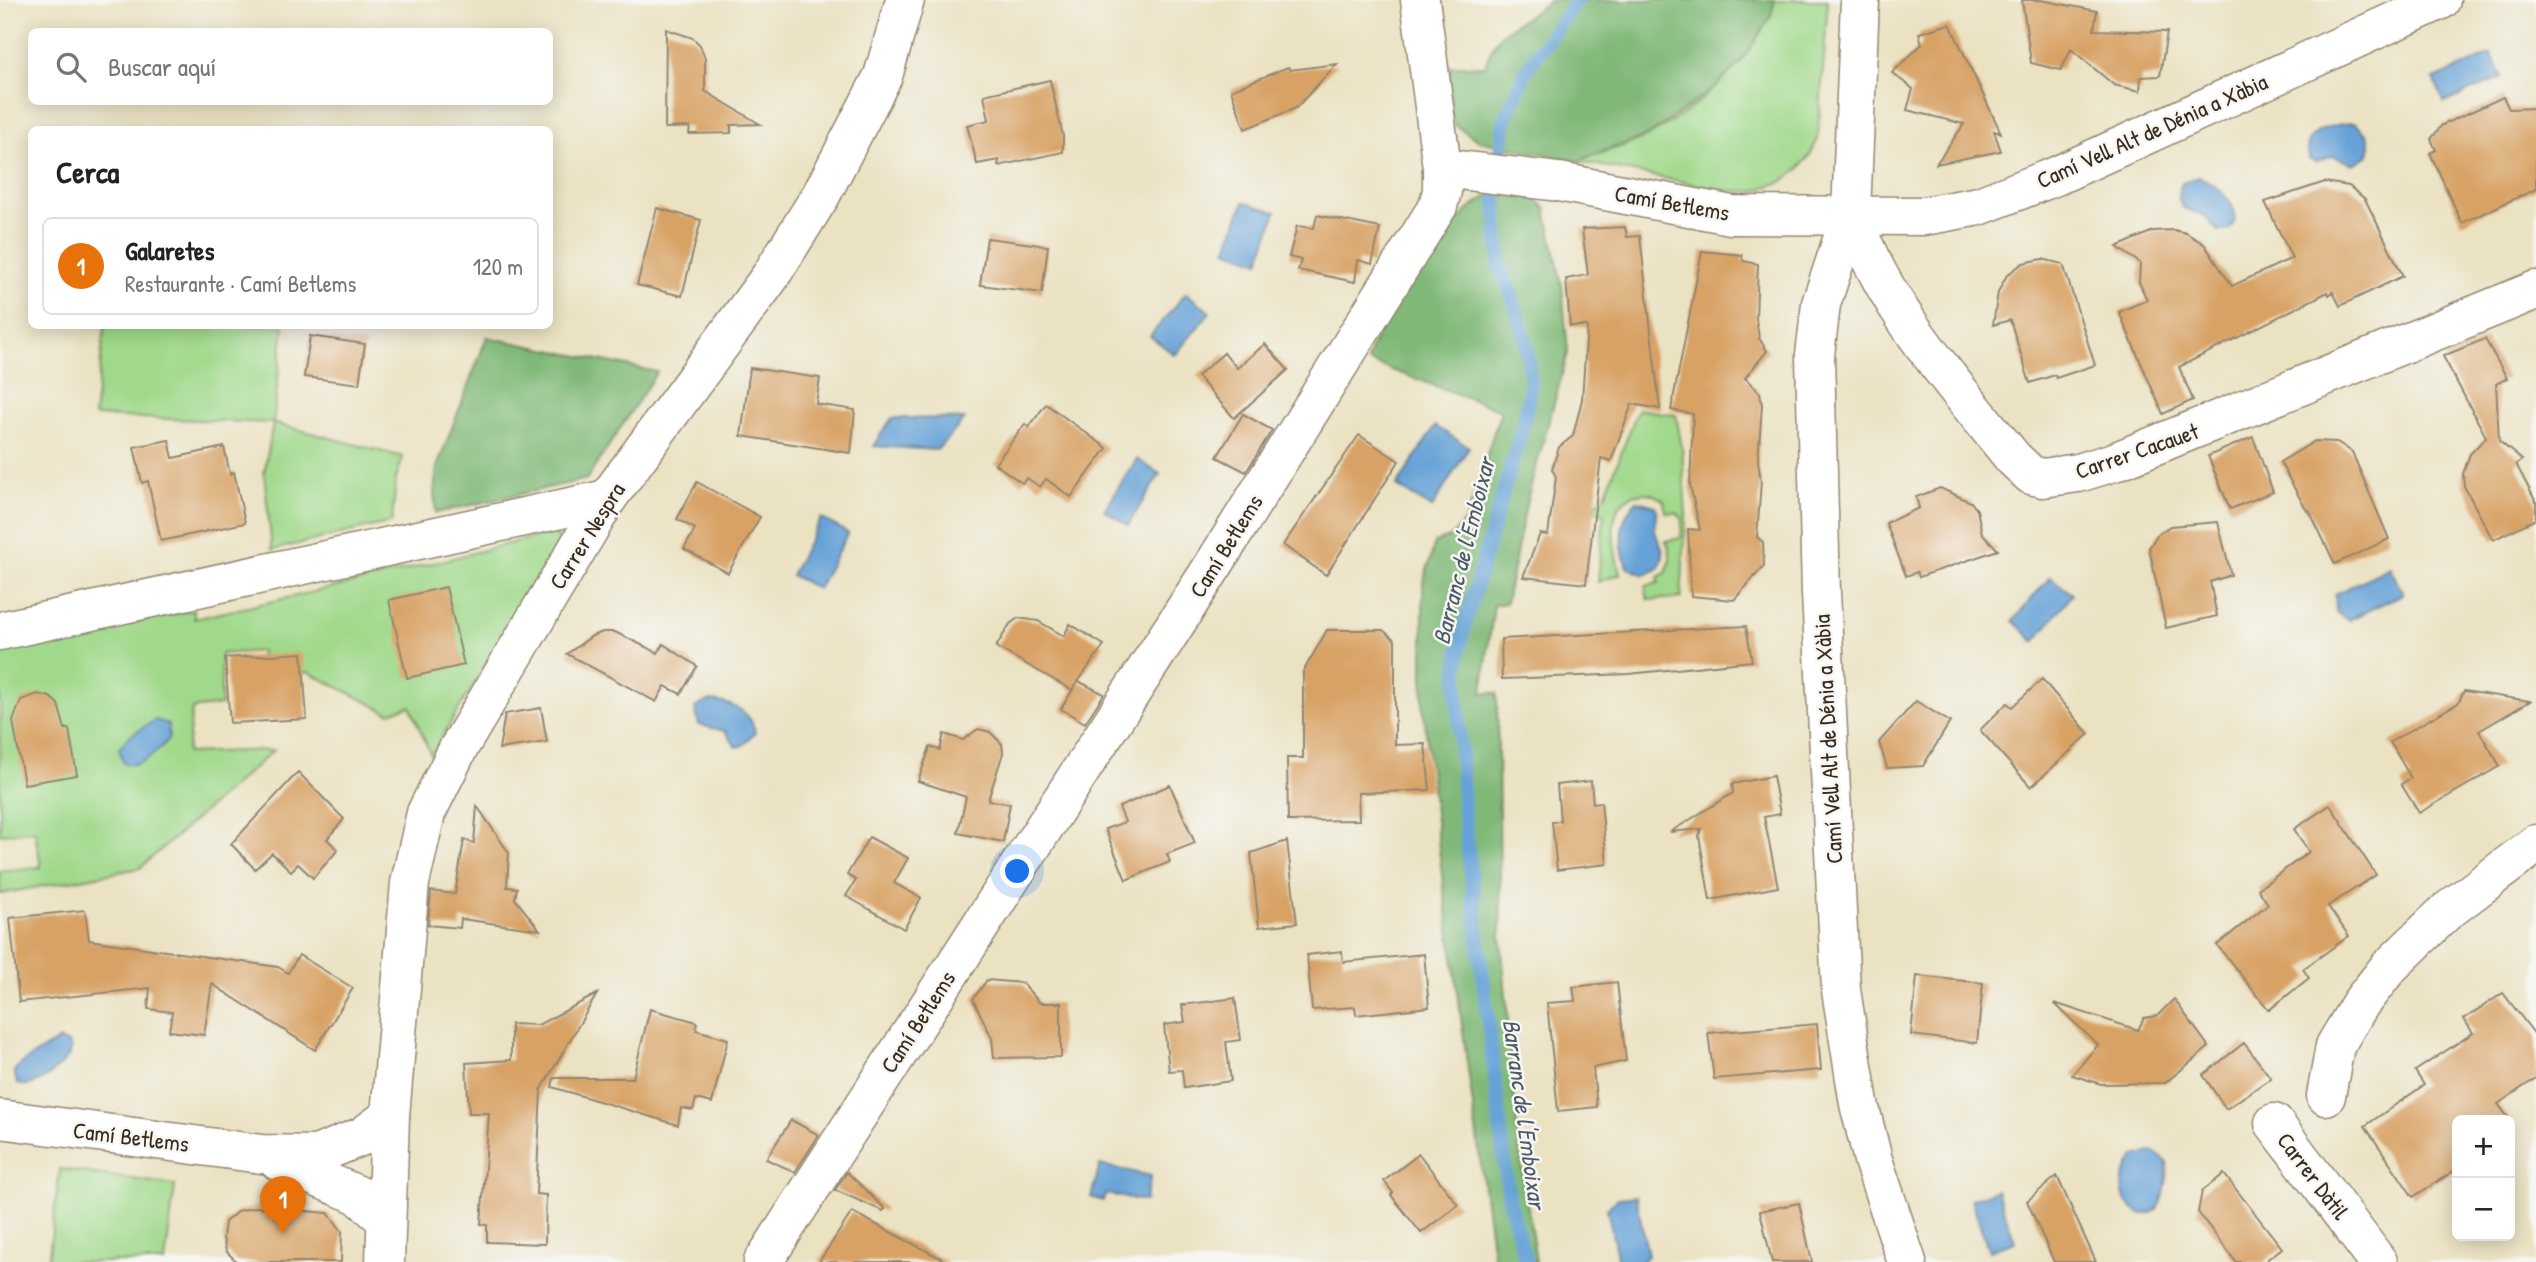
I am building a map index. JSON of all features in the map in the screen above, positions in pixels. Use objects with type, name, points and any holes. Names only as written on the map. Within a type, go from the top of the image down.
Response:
[{"type":"street","name":"Carrer Nespra","points":[[390,1116],[410,883],[426,813],[458,749],[607,499],[770,277],[821,195],[883,76],[905,0]]},
{"type":"street","points":[[1420,0],[1442,168]]},
{"type":"street","name":"Camí Vell Alt de Dénia a Xàbia","points":[[1860,0],[1851,213],[1821,304],[1815,355],[1832,843],[1841,990],[1859,1104],[1873,1160],[1907,1262]]},
{"type":"street","name":"Camí Vell Alt de Dénia a Xàbia","points":[[1851,213],[1924,216],[1979,206],[2056,176],[2441,0]]},
{"type":"street","name":"Camí Betlems","points":[[763,1262],[1213,566],[1438,206],[1442,191],[1442,168],[1559,182],[1731,215],[1851,213]]},
{"type":"street","name":"Carrer Cacauet","points":[[1851,213],[1862,244],[1897,309],[2014,458],[2031,475],[2043,478],[2078,473],[2187,435],[2536,290]]},
{"type":"street","points":[[0,631],[607,499]]},
{"type":"street","points":[[2326,1096],[2335,1046],[2360,1004],[2389,967],[2446,912],[2536,844]]},
{"type":"street","points":[[385,1262],[390,1116]]},
{"type":"street","name":"Camí Betlems","points":[[0,1119],[261,1154],[316,1155],[363,1136],[390,1116]]},
{"type":"street","name":"Carrer Dàtil","points":[[2274,1123],[2378,1262]]},
{"type":"street","name":"Camí Betlems","points":[[261,1154],[358,1195],[386,1219]]},
{"type":"green space","points":[[1550,0],[1775,0],[1770,18],[1740,63],[1710,91],[1649,135],[1577,161],[1479,141],[1455,125],[1451,113],[1450,66],[1485,66],[1497,40],[1504,32]]},
{"type":"green space","points":[[1775,0],[1828,0],[1818,139],[1797,171],[1781,182],[1754,191],[1729,191],[1577,161],[1649,135],[1687,111],[1741,60],[1767,21]]},
{"type":"green space","points":[[1493,194],[1531,194],[1546,209],[1562,285],[1568,353],[1527,500],[1506,603],[1494,605],[1482,693],[1497,693],[1501,938],[1519,1148],[1536,1262],[1494,1262],[1443,884],[1423,705],[1423,584],[1435,542],[1450,537],[1466,520],[1501,410],[1367,361],[1385,320],[1401,295],[1456,222]]},
{"type":"green space","points":[[105,329],[284,329],[273,423],[94,416]]},
{"type":"green space","points":[[487,337],[657,372],[587,479],[436,513],[434,492],[437,467]]},
{"type":"green space","points":[[1638,409],[1676,415],[1682,449],[1686,519],[1681,598],[1648,600],[1645,586],[1659,583],[1658,577],[1666,573],[1670,557],[1666,541],[1681,538],[1682,518],[1677,513],[1666,512],[1664,501],[1648,493],[1626,499],[1619,507],[1615,517],[1614,541],[1620,574],[1598,582],[1604,513],[1590,509],[1605,496]]},
{"type":"green space","points":[[273,423],[403,457],[396,479],[392,522],[272,550],[264,473]]},
{"type":"green space","points":[[554,532],[560,541],[431,755],[410,706],[389,713],[308,672],[261,674],[261,651],[221,654],[221,705],[192,709],[187,753],[274,750],[140,868],[0,894],[0,871],[41,867],[35,831],[0,834],[0,651],[194,610],[194,619],[375,578]]},
{"type":"green space","points":[[60,1169],[175,1185],[165,1262],[48,1262]]},
{"type":"water","points":[[2491,54],[2502,77],[2444,103],[2434,79]]},
{"type":"water","points":[[2354,123],[2368,137],[2369,155],[2353,164],[2333,156],[2316,162],[2309,159],[2307,143],[2316,133],[2333,126]]},
{"type":"water","points":[[2199,177],[2214,185],[2233,207],[2235,215],[2228,231],[2218,231],[2205,216],[2181,205],[2178,193],[2180,186]]},
{"type":"water","points":[[1244,202],[1276,212],[1259,262],[1226,250]]},
{"type":"water","points":[[1186,293],[1210,312],[1175,355],[1150,336]]},
{"type":"water","points":[[892,418],[965,419],[937,450],[873,446]]},
{"type":"water","points":[[1435,426],[1469,447],[1432,508],[1397,486]]},
{"type":"water","points":[[1137,459],[1160,474],[1128,525],[1104,510]]},
{"type":"water","points":[[1637,501],[1656,506],[1655,529],[1663,551],[1658,569],[1644,575],[1627,567],[1622,541],[1626,516]]},
{"type":"water","points":[[821,518],[848,533],[818,589],[791,575]]},
{"type":"water","points":[[2390,567],[2403,594],[2348,620],[2336,612],[2335,594]]},
{"type":"water","points":[[2050,577],[2072,594],[2035,642],[2013,621]]},
{"type":"water","points":[[708,701],[738,708],[749,718],[755,733],[743,745],[736,747],[725,731],[699,725],[695,708]]},
{"type":"water","points":[[155,720],[168,724],[169,739],[154,754],[142,761],[136,764],[123,763],[119,749],[128,737]]},
{"type":"water","points":[[59,1040],[69,1044],[71,1050],[64,1062],[49,1075],[32,1084],[17,1083],[14,1071]]},
{"type":"water","points":[[2153,1151],[2167,1162],[2164,1194],[2159,1207],[2150,1213],[2141,1213],[2132,1208],[2125,1199],[2122,1187],[2125,1172],[2135,1157]]},
{"type":"water","points":[[1100,1165],[1151,1176],[1145,1201],[1106,1194],[1103,1201],[1091,1197]]},
{"type":"water","points":[[1997,1190],[2015,1242],[1989,1251],[1971,1199]]},
{"type":"water","points":[[1636,1196],[1648,1256],[1642,1262],[1618,1262],[1607,1209],[1618,1198]]},
{"type":"building","points":[[2022,0],[2041,0],[2097,11],[2094,30],[2167,32],[2160,76],[2141,77],[2140,91],[2114,85],[2071,49],[2061,70],[2031,63]]},
{"type":"building","points":[[1950,24],[2001,133],[1994,131],[2001,151],[1936,164],[1964,124],[1907,110],[1913,89],[1892,73],[1922,44],[1919,33]]},
{"type":"building","points":[[666,29],[693,38],[700,45],[705,58],[705,91],[760,124],[731,125],[731,133],[689,134],[690,127],[665,128]]},
{"type":"building","points":[[1337,64],[1296,108],[1245,129],[1231,90],[1288,67],[1290,70]]},
{"type":"building","points":[[1050,80],[1063,136],[1063,152],[998,166],[999,160],[977,164],[967,125],[989,120],[984,95]]},
{"type":"building","points":[[2503,97],[2509,109],[2536,108],[2536,189],[2462,223],[2430,153],[2436,150],[2431,139],[2442,125]]},
{"type":"building","points":[[2325,182],[2349,186],[2365,199],[2403,276],[2340,306],[2333,292],[2329,295],[2328,292],[2179,367],[2193,400],[2163,414],[2119,312],[2147,300],[2139,282],[2140,263],[2117,247],[2153,231],[2174,230],[2186,233],[2204,244],[2232,286],[2292,258],[2265,202]]},
{"type":"building","points":[[657,208],[701,220],[682,296],[637,285]]},
{"type":"building","points":[[1317,215],[1380,228],[1372,264],[1358,260],[1355,282],[1298,270],[1301,260],[1289,257],[1297,226],[1314,228]]},
{"type":"building","points":[[1625,227],[1627,237],[1640,236],[1660,409],[1632,404],[1611,461],[1601,458],[1586,584],[1523,577],[1540,534],[1548,535],[1556,477],[1552,469],[1559,447],[1573,436],[1582,399],[1587,326],[1570,326],[1566,279],[1588,275],[1582,229]]},
{"type":"building","points":[[987,238],[1048,246],[1042,293],[980,285]]},
{"type":"building","points":[[1702,251],[1742,255],[1743,261],[1758,264],[1756,319],[1759,338],[1767,351],[1745,378],[1760,393],[1762,405],[1757,537],[1763,542],[1764,566],[1734,600],[1691,596],[1688,529],[1700,530],[1690,485],[1693,414],[1671,410]]},
{"type":"building","points":[[2042,259],[2063,264],[2095,365],[2056,378],[2055,375],[2030,383],[2010,320],[1993,325],[1998,292],[2007,275],[2023,263]]},
{"type":"building","points":[[310,336],[365,344],[359,384],[304,377]]},
{"type":"building","points":[[2485,339],[2507,378],[2496,384],[2499,441],[2522,460],[2516,464],[2536,502],[2536,519],[2493,540],[2464,486],[2463,474],[2470,454],[2486,437],[2443,356]]},
{"type":"building","points":[[1265,344],[1288,370],[1234,418],[1197,376],[1224,353],[1237,368]]},
{"type":"building","points":[[750,368],[820,378],[816,404],[855,410],[851,453],[741,436]]},
{"type":"building","points":[[1046,404],[1107,448],[1071,497],[1046,479],[1040,487],[1027,478],[1022,483],[995,464],[1025,424],[1029,427]]},
{"type":"building","points":[[1243,414],[1272,430],[1246,472],[1217,457]]},
{"type":"building","points":[[1359,435],[1399,461],[1326,575],[1283,545]]},
{"type":"building","points":[[2253,437],[2273,492],[2230,509],[2208,456]]},
{"type":"building","points":[[169,440],[173,458],[224,447],[230,474],[234,472],[245,523],[161,541],[148,481],[142,483],[134,447]]},
{"type":"building","points":[[2315,441],[2337,442],[2352,452],[2389,539],[2335,564],[2309,510],[2307,511],[2280,462]]},
{"type":"building","points":[[697,482],[760,517],[728,573],[684,549],[695,529],[677,519]]},
{"type":"building","points":[[1940,488],[1971,502],[1977,510],[1982,533],[1998,550],[1919,577],[1917,572],[1906,576],[1886,523],[1919,508],[1916,497]]},
{"type":"building","points":[[2218,522],[2231,575],[2210,582],[2217,616],[2166,628],[2149,548],[2157,535],[2170,526]]},
{"type":"building","points":[[446,587],[464,665],[407,678],[389,600]]},
{"type":"building","points":[[1018,618],[1038,621],[1064,636],[1070,624],[1104,645],[1072,690],[996,647],[1010,624]]},
{"type":"building","points":[[1746,626],[1752,661],[1629,674],[1502,679],[1501,639]]},
{"type":"building","points":[[1327,630],[1383,630],[1395,640],[1395,745],[1425,744],[1430,790],[1358,793],[1359,820],[1288,821],[1287,758],[1303,758],[1303,672]]},
{"type":"building","points":[[615,632],[658,653],[663,644],[697,666],[681,694],[665,686],[656,702],[567,654],[592,636]]},
{"type":"building","points":[[302,653],[307,719],[230,723],[225,658]]},
{"type":"building","points":[[2042,679],[2089,734],[2031,787],[1980,730],[2007,703],[2012,707]]},
{"type":"building","points":[[1078,681],[1104,694],[1085,723],[1061,709]]},
{"type":"building","points":[[2464,691],[2530,701],[2479,731],[2500,766],[2419,813],[2401,784],[2411,778],[2390,742],[2458,703]]},
{"type":"building","points":[[38,694],[50,697],[58,704],[65,729],[69,729],[77,775],[24,784],[13,721],[21,700]]},
{"type":"building","points":[[1916,701],[1950,722],[1923,766],[1887,768],[1879,742]]},
{"type":"building","points":[[541,708],[547,742],[499,749],[505,714]]},
{"type":"building","points":[[978,729],[990,732],[1002,744],[1003,753],[988,800],[1010,804],[1003,842],[958,833],[966,797],[918,781],[930,747],[940,750],[944,734],[963,740]]},
{"type":"building","points":[[298,772],[344,819],[327,839],[338,850],[313,878],[298,864],[291,871],[272,853],[255,869],[231,844]]},
{"type":"building","points":[[1773,776],[1780,814],[1764,817],[1778,887],[1710,900],[1699,836],[1701,829],[1670,832],[1733,793],[1732,784]]},
{"type":"building","points":[[1591,781],[1593,803],[1601,802],[1607,864],[1557,870],[1552,822],[1560,821],[1557,785]]},
{"type":"building","points":[[1170,785],[1195,843],[1167,854],[1170,862],[1126,880],[1105,829],[1125,822],[1119,807]]},
{"type":"building","points":[[2330,805],[2376,875],[2328,906],[2349,936],[2303,969],[2309,978],[2269,1010],[2217,945],[2268,904],[2258,889],[2309,852],[2294,829]]},
{"type":"building","points":[[477,806],[509,853],[507,887],[517,888],[515,899],[540,930],[461,919],[460,928],[428,925],[431,891],[455,894],[464,840],[474,843]]},
{"type":"building","points":[[869,837],[908,858],[894,883],[921,898],[904,929],[846,896],[856,880],[847,875]]},
{"type":"building","points":[[1287,841],[1297,923],[1259,927],[1251,853]]},
{"type":"building","points":[[85,910],[89,940],[278,967],[288,973],[299,955],[353,988],[315,1050],[212,984],[204,1035],[169,1031],[172,1012],[148,1009],[150,988],[19,1002],[10,918]]},
{"type":"building","points":[[1342,951],[1343,962],[1424,954],[1429,1007],[1356,1015],[1355,1007],[1312,1010],[1307,955]]},
{"type":"building","points":[[1917,976],[1983,983],[1977,1043],[1911,1035]]},
{"type":"building","points":[[987,980],[1022,983],[1040,1003],[1061,1003],[1061,1057],[994,1058],[992,1038],[973,999]]},
{"type":"building","points":[[1617,982],[1626,1061],[1593,1068],[1597,1107],[1558,1111],[1547,1003],[1575,1001],[1573,987]]},
{"type":"building","points":[[2503,993],[2536,1036],[2536,1078],[2498,1104],[2506,1115],[2452,1115],[2452,1172],[2413,1197],[2365,1126],[2424,1085],[2415,1071],[2473,1033],[2464,1019]]},
{"type":"building","points":[[597,994],[541,1090],[536,1194],[546,1195],[545,1244],[487,1242],[487,1225],[481,1224],[489,1113],[469,1113],[466,1063],[511,1060],[511,1024],[538,1025]]},
{"type":"building","points":[[1235,998],[1241,1040],[1226,1042],[1231,1081],[1184,1088],[1182,1070],[1169,1071],[1164,1025],[1185,1022],[1182,1005]]},
{"type":"building","points":[[2174,999],[2209,1047],[2165,1083],[2101,1084],[2072,1075],[2098,1045],[2054,1003],[2138,1030],[2144,1018],[2157,1016]]},
{"type":"building","points":[[650,1009],[697,1022],[696,1030],[728,1039],[712,1103],[696,1099],[693,1110],[681,1108],[678,1125],[552,1087],[554,1078],[633,1078]]},
{"type":"building","points":[[1817,1024],[1821,1070],[1714,1079],[1708,1033]]},
{"type":"building","points":[[2244,1043],[2271,1078],[2226,1109],[2203,1075]]},
{"type":"building","points":[[791,1120],[819,1135],[795,1172],[766,1159]]},
{"type":"building","points":[[1419,1154],[1458,1205],[1421,1233],[1391,1195],[1393,1193],[1384,1181]]},
{"type":"building","points":[[847,1172],[885,1209],[883,1211],[835,1190]]},
{"type":"building","points":[[2224,1174],[2282,1248],[2264,1262],[2236,1262],[2198,1212],[2202,1191]]},
{"type":"building","points":[[2057,1176],[2096,1262],[2054,1262],[2027,1201]]},
{"type":"building","points":[[1799,1203],[1812,1262],[1772,1262],[1760,1211]]},
{"type":"building","points":[[256,1207],[328,1213],[342,1231],[341,1262],[237,1262],[226,1251],[223,1238],[225,1222],[238,1211]]},
{"type":"building","points":[[852,1212],[948,1262],[819,1262]]},
{"type":"waterway","name":"Barranc de l'Emboixar","points":[[1526,1262],[1509,1200],[1464,816],[1457,686],[1459,651],[1466,620],[1523,425],[1531,382],[1526,344],[1514,301],[1500,269],[1496,200],[1504,123],[1527,69],[1577,0]]},
{"type":"place","name":"Galaretes","points":[[283,1234]]}]
